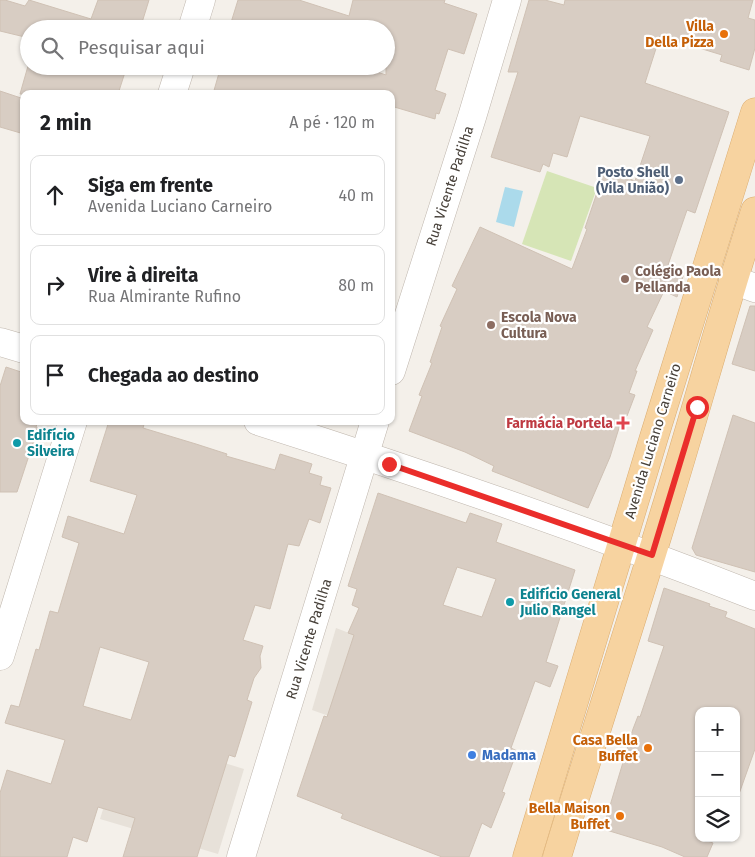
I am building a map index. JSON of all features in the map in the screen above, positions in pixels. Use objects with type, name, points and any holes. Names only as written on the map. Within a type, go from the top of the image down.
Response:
[{"type":"main road","name":"Avenida Luciano Carneiro","points":[[526,857],[755,113]]},
{"type":"main road","points":[[563,855],[697,407],[744,284],[755,211]]},
{"type":"street","points":[[195,20],[201,0]]},
{"type":"street","name":"Rua Vicente Padilha","points":[[395,358],[508,0]]},
{"type":"street","points":[[173,90],[178,75]]},
{"type":"street","points":[[0,342],[20,348]]},
{"type":"street","points":[[0,656],[72,425]]},
{"type":"street","points":[[271,425],[365,455],[622,544],[755,596]]},
{"type":"street","name":"Rua Vicente Padilha","points":[[241,857],[374,425]]},
{"type":"shaded area","points":[[336,628],[441,668],[419,748],[312,710]]},
{"type":"shaded area","points":[[127,733],[244,769],[218,854],[100,819]]},
{"type":"green space","points":[[547,171],[597,188],[571,261],[522,244]]},
{"type":"water","points":[[505,187],[523,191],[514,227],[496,222]]},
{"type":"building","points":[[0,0],[25,6],[29,0],[91,19],[98,0],[149,0],[143,20],[20,20],[20,36],[0,31]]},
{"type":"building","points":[[238,0],[299,0],[349,16],[353,0],[445,0],[444,3],[477,14],[464,54],[448,49],[435,90],[446,94],[439,114],[436,113],[435,119],[395,107],[395,90],[214,90],[218,75],[395,75],[395,20],[232,20]]},
{"type":"building","points":[[529,0],[545,0],[564,5],[565,0],[753,0],[748,18],[755,20],[755,48],[749,70],[720,61],[722,55],[660,36],[645,83],[729,112],[695,213],[687,210],[668,265],[684,273],[677,297],[664,291],[647,327],[653,330],[635,371],[637,371],[629,393],[635,395],[627,416],[623,415],[610,457],[588,508],[492,471],[494,466],[465,452],[409,431],[422,396],[419,395],[432,363],[430,362],[442,327],[440,326],[457,289],[452,286],[480,227],[572,269],[587,229],[585,228],[605,169],[635,181],[650,136],[580,116],[567,157],[553,153],[549,167],[543,164],[540,172],[491,157],[518,72],[508,72]]},
{"type":"building","points":[[25,75],[124,75],[119,90],[21,90]]},
{"type":"building","points":[[0,91],[20,98],[20,133],[0,127]]},
{"type":"building","points":[[750,306],[755,306],[755,371],[732,364]]},
{"type":"building","name":"Edifício Silveira","points":[[6,367],[20,372],[20,425],[37,425],[38,428],[17,492],[0,492],[0,386]]},
{"type":"building","points":[[733,415],[755,423],[755,572],[696,555],[692,548]]},
{"type":"building","points":[[108,425],[144,425],[143,428],[227,454],[226,456],[275,470],[280,454],[312,464],[309,473],[322,477],[320,485],[331,488],[320,523],[309,519],[299,546],[288,544],[270,609],[255,605],[243,640],[263,646],[260,656],[261,668],[254,678],[247,700],[252,702],[235,757],[229,755],[197,857],[123,857],[135,818],[98,807],[87,842],[73,837],[67,857],[0,857],[0,793],[7,770],[51,784],[65,740],[5,723],[11,705],[19,707],[36,649],[39,650],[50,611],[58,613],[79,543],[62,537],[68,516],[124,534],[137,495],[90,481]],"holes":[[[100,647],[149,662],[131,720],[83,706]]]},
{"type":"building","points":[[378,493],[466,523],[470,513],[502,524],[496,542],[575,570],[546,662],[558,666],[550,687],[535,681],[511,748],[517,751],[502,792],[505,793],[491,828],[482,823],[469,857],[442,857],[341,818],[343,814],[297,796],[324,716],[327,717],[354,635],[348,633],[359,608],[352,605],[357,589],[348,586]],"holes":[[[457,567],[496,579],[482,617],[443,605]]]},
{"type":"building","points":[[664,588],[710,604],[709,606],[727,612],[725,617],[755,629],[755,749],[740,791],[740,707],[695,707],[695,842],[713,843],[707,857],[685,857],[662,847],[603,829],[633,729],[638,716],[640,717],[664,646],[648,641]]},
{"type":"place","name":"Villa Della Pizza","points":[[724,34]]},
{"type":"place","name":"Posto Shell (Vila União)","points":[[679,180]]},
{"type":"place","name":"Colégio Paola Pellanda","points":[[625,279]]},
{"type":"place","name":"Escola Nova Cultura","points":[[491,325]]},
{"type":"place","name":"Farmácia Portela","points":[[623,423]]},
{"type":"place","name":"Edifício Silveira","points":[[17,443]]},
{"type":"place","name":"Edifício General Julio Rangel","points":[[510,602]]},
{"type":"place","name":"Casa Bella Buffet","points":[[648,748]]},
{"type":"place","name":"Madama","points":[[472,755]]},
{"type":"place","name":"Bella Maison Buffet","points":[[620,816]]},
{"type":"route","points":[[389,464],[652,555],[697,407]]}]
